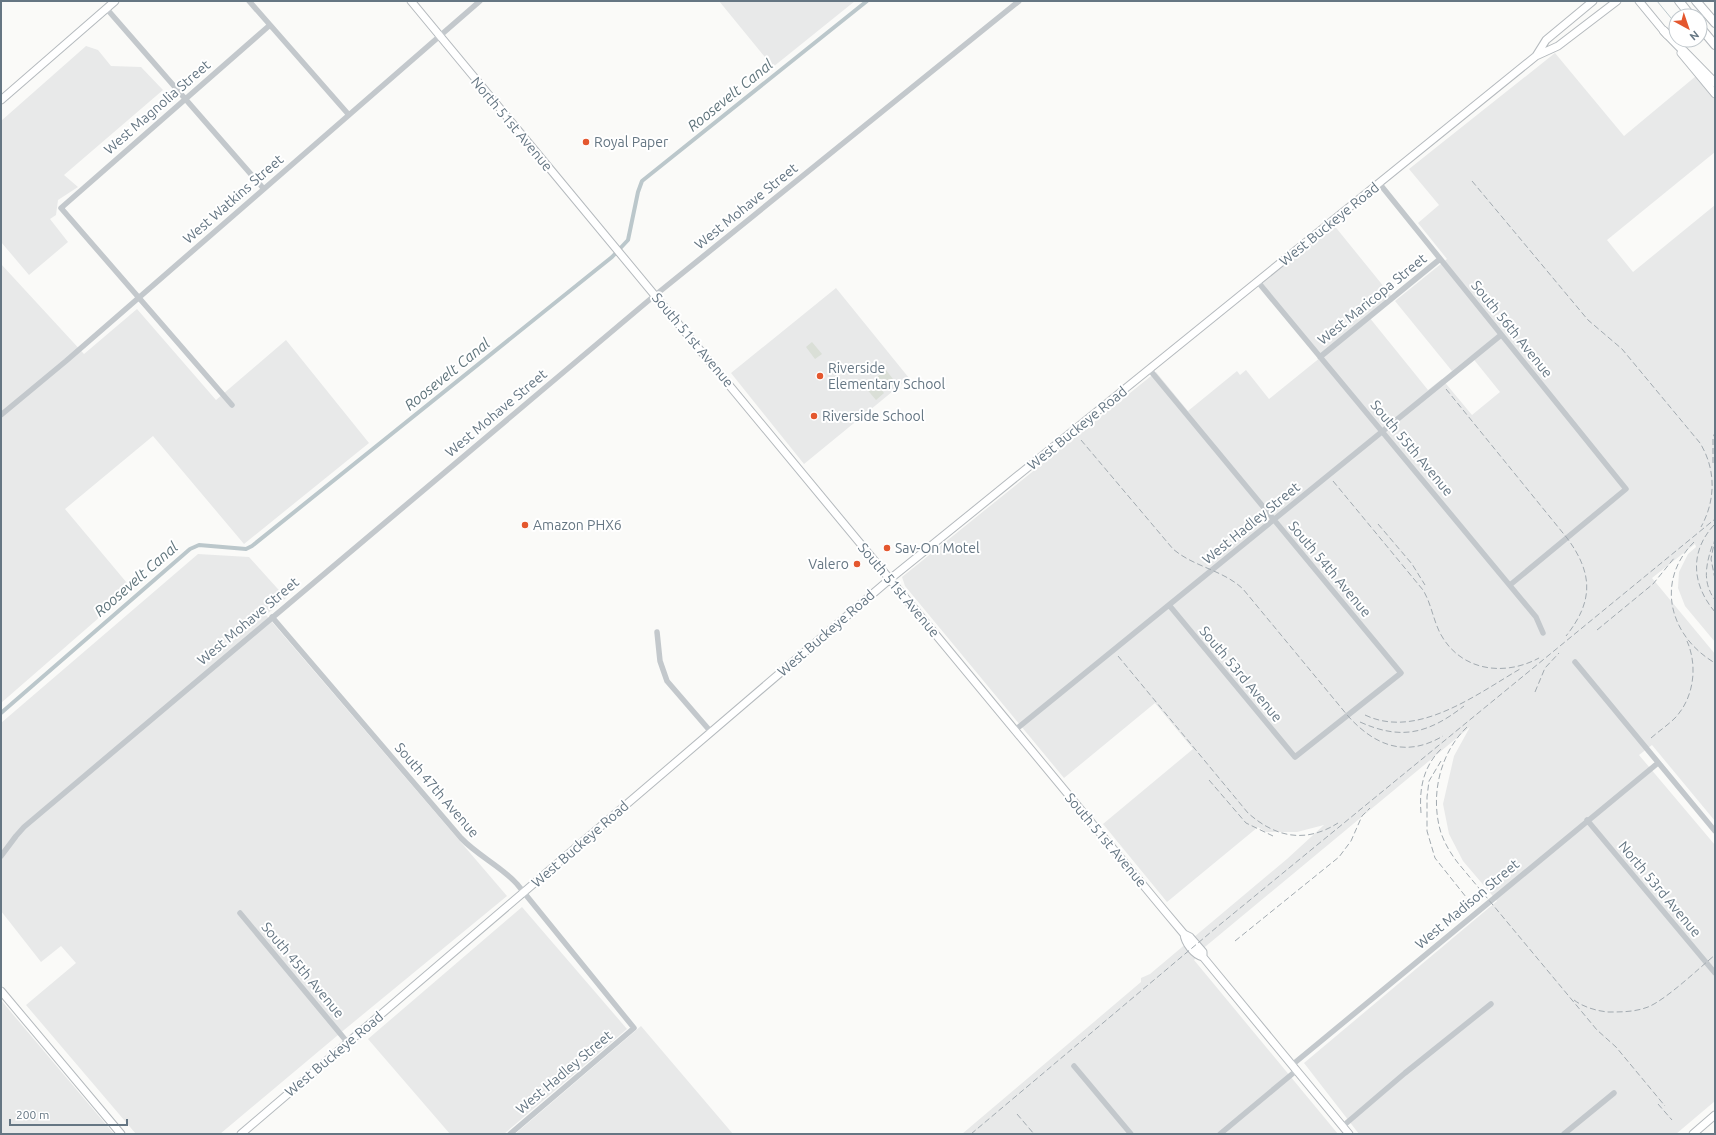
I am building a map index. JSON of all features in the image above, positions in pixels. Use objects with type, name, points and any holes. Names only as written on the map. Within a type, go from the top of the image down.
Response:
[{"type":"highway","points":[[1696,1],[1715,23]]},
{"type":"highway","points":[[1664,31],[1715,83]]},
{"type":"highway","points":[[1708,37],[1715,45]]},
{"type":"main road","points":[[1,100],[115,1]]},
{"type":"main road","name":"North 51st Avenue","points":[[411,1],[614,246]]},
{"type":"main road","name":"West Buckeye Road","points":[[1536,56],[1546,40],[1593,1]]},
{"type":"main road","name":"West Buckeye Road","points":[[241,1134],[890,579],[1536,56],[1558,46],[1616,1]]},
{"type":"main road","points":[[1639,1],[1715,94]]},
{"type":"main road","name":"South 51st Avenue","points":[[614,246],[1184,934],[1190,937],[1203,952],[1203,957],[1346,1130]]},
{"type":"main road","points":[[1,991],[121,1134]]},
{"type":"main road","points":[[1693,1134],[1715,1115]]},
{"type":"street","points":[[249,1],[348,116]]},
{"type":"street","name":"West Watkins Street","points":[[1,415],[66,361],[263,188],[441,37],[445,31],[480,1]]},
{"type":"street","name":"West Mohave Street","points":[[1,856],[24,827],[655,295],[1019,1]]},
{"type":"street","points":[[106,8],[263,188]]},
{"type":"street","name":"West Magnolia Street","points":[[138,298],[61,208],[270,25]]},
{"type":"street","name":"South 56th Avenue","points":[[1379,183],[1626,489],[1510,585]]},
{"type":"street","name":"West Maricopa Street","points":[[1320,357],[1440,259]]},
{"type":"street","name":"South 55th Avenue","points":[[1258,282],[1536,616],[1543,633]]},
{"type":"street","points":[[138,298],[232,405]]},
{"type":"street","name":"West Hadley Street","points":[[1015,730],[1501,335]]},
{"type":"street","name":"South 54th Avenue","points":[[1149,369],[1401,673],[1295,758]]},
{"type":"street","name":"South 53rd Avenue","points":[[1169,605],[1295,758]]},
{"type":"street","name":"South 47th Avenue","points":[[272,617],[461,838],[474,851],[502,869],[524,892],[634,1028]]},
{"type":"street","points":[[656,632],[660,661],[667,681],[711,732]]},
{"type":"street","points":[[1575,662],[1715,831]]},
{"type":"street","name":"West Madison Street","points":[[1220,1134],[1294,1068],[1587,820],[1658,762]]},
{"type":"street","name":"North 53rd Avenue","points":[[1587,820],[1715,973]]},
{"type":"street","name":"South 45th Avenue","points":[[240,913],[348,1043]]},
{"type":"street","points":[[1346,1130],[1405,1072],[1491,1004]]},
{"type":"street","name":"West Hadley Street","points":[[510,1134],[634,1028]]},
{"type":"street","points":[[1074,1066],[1131,1134]]},
{"type":"street","points":[[1564,1134],[1614,1093]]},
{"type":"shaded area","points":[[719,1],[855,1],[773,67]]},
{"type":"shaded area","points":[[86,46],[98,50],[111,66],[141,67],[163,90],[64,175],[78,187],[58,200],[56,215],[50,219],[68,242],[29,275],[1,242],[1,121]]},
{"type":"shaded area","points":[[1555,53],[1624,136],[1696,76],[1715,98],[1715,152],[1607,240],[1633,272],[1715,205],[1715,642],[1685,606],[1678,588],[1679,572],[1688,554],[1696,547],[1695,544],[1652,578],[1715,654],[1715,821],[1652,745],[1639,755],[1715,845],[1715,1101],[1676,1134],[1359,1134],[1304,1063],[1497,901],[1463,861],[1449,834],[1443,804],[1454,756],[1470,727],[1194,956],[1196,958],[1194,960],[1338,1134],[962,1134],[1141,982],[1141,978],[1150,974],[1287,859],[1324,825],[1297,832],[1266,832],[1258,827],[1167,902],[1103,824],[1193,749],[1155,703],[1064,778],[905,586],[902,577],[1156,372],[1188,411],[1237,371],[1240,375],[1246,370],[1269,399],[1321,357],[1260,282],[1333,224],[1393,298],[1369,317],[1428,390],[1442,379],[1472,415],[1500,392],[1471,356],[1452,371],[1395,301],[1447,259],[1418,223],[1439,205],[1409,169]]},
{"type":"shaded area","points":[[1,264],[84,354],[137,309],[216,400],[286,340],[369,443],[244,544],[153,436],[65,509],[132,589],[1,703]]},
{"type":"shaded area","name":"Riverside Elementary School","points":[[836,288],[909,378],[804,464],[731,373]]},
{"type":"shaded area","points":[[812,342],[822,354],[815,359],[806,347]]},
{"type":"shaded area","points":[[886,370],[896,383],[888,390],[877,377]]},
{"type":"shaded area","points":[[874,380],[884,393],[876,400],[865,387]]},
{"type":"shaded area","points":[[198,554],[249,557],[286,598],[266,615],[507,896],[220,1134],[136,1134],[26,1005],[76,963],[61,946],[41,962],[1,911],[1,723]]},
{"type":"shaded area","points":[[522,907],[627,1029],[504,1134],[450,1134],[368,1039]]},
{"type":"shaded area","points":[[1,1000],[16,1018],[114,1134],[1,1134]]},
{"type":"shaded area","points":[[641,1026],[733,1134],[515,1134]]},
{"type":"waterway","name":"Roosevelt Canal","points":[[1,713],[190,549],[199,545],[246,549],[252,546],[612,257],[628,240],[638,192],[642,181],[867,1]]},
{"type":"waterway","points":[[1657,1],[1668,14]]},
{"type":"railway","points":[[1472,181],[1588,320],[1622,349],[1700,443],[1709,463],[1712,485],[1709,506],[1701,527]]},
{"type":"railway","points":[[1446,389],[1567,538],[1582,563],[1587,587],[1585,599],[1582,611],[1566,636]]},
{"type":"railway","points":[[1713,463],[1713,438],[1715,432]]},
{"type":"railway","points":[[1081,440],[1173,549],[1190,560],[1227,577],[1243,589],[1348,716],[1369,735],[1392,746],[1404,747],[1429,743],[1443,736]]},
{"type":"railway","points":[[1333,481],[1423,590],[1440,633],[1449,646],[1459,656],[1471,663],[1484,667],[1498,668],[1526,664],[1539,658]]},
{"type":"railway","points":[[971,1134],[1217,927],[1715,519]]},
{"type":"railway","points":[[1378,524],[1412,564],[1425,585]]},
{"type":"railway","points":[[1714,525],[1700,546],[1696,568],[1702,591],[1707,602],[1715,612]]},
{"type":"railway","points":[[1715,538],[1711,559],[1715,579]]},
{"type":"railway","points":[[1694,542],[1682,557],[1674,574],[1671,590],[1673,607],[1678,623],[1687,638],[1699,652],[1715,663]]},
{"type":"railway","points":[[1712,546],[1706,573],[1708,587],[1715,600]]},
{"type":"railway","points":[[1597,630],[1653,584],[1675,557]]},
{"type":"railway","points":[[1651,738],[1675,718],[1681,710],[1690,691],[1693,671],[1687,641]]},
{"type":"railway","points":[[1535,692],[1545,668],[1559,653]]},
{"type":"railway","points":[[1118,656],[1248,813],[1258,821],[1269,828],[1291,835],[1314,834],[1326,830],[1338,823]]},
{"type":"railway","points":[[1365,715],[1385,721],[1405,722],[1426,718],[1446,711],[1466,701],[1520,669]]},
{"type":"railway","points":[[1360,722],[1375,728],[1389,731],[1415,731],[1439,723],[1464,706]]},
{"type":"railway","points":[[1467,727],[1457,738],[1450,750],[1439,777],[1436,805],[1441,833],[1446,845],[1458,863],[1597,1030],[1616,1047],[1665,1106]]},
{"type":"railway","points":[[1421,813],[1421,795],[1426,771],[1430,763],[1441,749]]},
{"type":"railway","points":[[1441,761],[1429,781],[1427,797],[1427,831],[1435,858],[1470,902]]},
{"type":"railway","points":[[1209,780],[1246,823],[1273,836]]},
{"type":"railway","points":[[1235,941],[1339,857],[1351,841],[1362,816],[1370,808]]},
{"type":"railway","points":[[1574,1000],[1586,1007],[1608,1012],[1623,1012],[1643,1009],[1656,1003],[1715,955]]},
{"type":"railway","points":[[1658,1104],[1672,1120]]},
{"type":"railway","points":[[1017,1114],[1034,1134]]},
{"type":"place","name":"Royal Paper","points":[[586,142]]},
{"type":"place","name":"Riverside Elementary School","points":[[820,376]]},
{"type":"place","name":"Riverside School","points":[[814,416]]},
{"type":"place","name":"Amazon PHX6","points":[[525,525]]},
{"type":"place","name":"Sav-On Motel","points":[[887,548]]},
{"type":"place","name":"Valero","points":[[857,564]]}]
